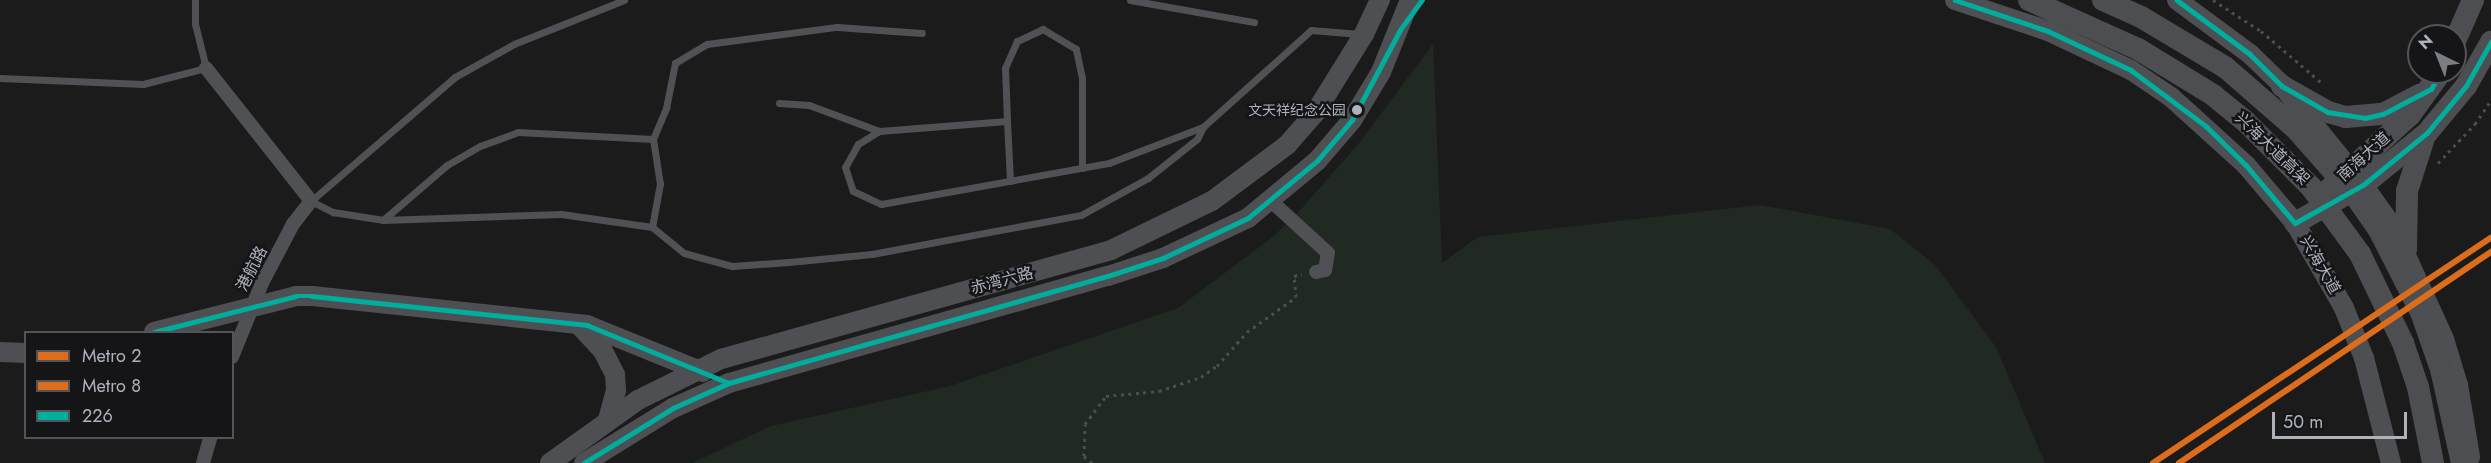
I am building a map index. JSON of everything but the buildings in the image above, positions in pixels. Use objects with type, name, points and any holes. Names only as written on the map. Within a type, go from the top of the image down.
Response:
[{"type":"main road","name":"兴海大道高架","points":[[2029,0],[2138,49],[2213,95],[2245,121],[2311,187],[2360,254],[2403,343],[2418,387],[2433,463]]},
{"type":"main road","name":"兴海大道高架","points":[[2103,0],[2141,17],[2225,67],[2296,129],[2356,197],[2379,230],[2421,312],[2441,369],[2462,463]]},
{"type":"main road","points":[[2462,24],[2473,0]]},
{"type":"main road","name":"南海大道","points":[[2295,223],[2364,185],[2427,133],[2466,86],[2491,42]]},
{"type":"main road","points":[[2282,86],[2328,112],[2365,118],[2392,110],[2429,84]]},
{"type":"main road","name":"南海大道","points":[[2295,223],[2350,167],[2410,115],[2432,84]]},
{"type":"main road","points":[[2406,250],[2408,185],[2427,133]]},
{"type":"street","name":"赤湾六路","points":[[550,463],[608,420],[697,369],[781,340],[1111,250],[1182,216],[1250,176],[1287,145],[1315,113],[1365,34],[1380,0]]},
{"type":"street","name":"赤湾六路","points":[[584,463],[673,408],[729,383],[1163,258],[1217,235],[1271,201],[1317,161],[1352,120],[1381,72],[1400,30],[1410,0]]},
{"type":"street","points":[[1400,30],[1422,0]]},
{"type":"street","name":"兴海大道","points":[[1955,0],[2048,31],[2131,70],[2206,126],[2246,165],[2295,223],[2344,308],[2364,358],[2391,463]]},
{"type":"street","points":[[2177,0],[2250,54],[2282,86],[2364,185],[2406,250],[2444,339],[2457,385],[2471,463]]},
{"type":"street","points":[[206,68],[311,201]]},
{"type":"street","name":"港航路","points":[[234,352],[251,308],[293,224],[311,201]]},
{"type":"street","points":[[1271,201],[1328,253],[1325,270],[1316,272]]},
{"type":"street","points":[[162,331],[251,308],[312,296],[578,324],[618,336],[729,383]]},
{"type":"street","points":[[578,324],[603,351],[615,375],[616,390],[608,420]]},
{"type":"street","points":[[0,352],[24,353]]},
{"type":"street","points":[[203,463],[210,439]]},
{"type":"lane","points":[[0,78],[143,84],[206,68],[195,24],[195,0]]},
{"type":"lane","points":[[624,0],[514,44],[455,77],[311,201],[333,212],[383,220],[561,214],[652,226],[684,253],[732,266],[872,254],[1081,215],[1148,178],[1197,139],[1203,127]]},
{"type":"lane","points":[[1130,0],[1254,22]]},
{"type":"lane","points":[[652,226],[660,184],[653,139],[666,108],[675,63],[707,44],[837,27],[922,33]]},
{"type":"lane","points":[[1010,181],[1005,68],[1017,41],[1043,29],[1076,49],[1082,78],[1082,168]]},
{"type":"lane","points":[[1007,121],[879,132],[858,144],[845,167],[853,191],[881,204],[1109,163],[1203,127],[1311,30],[1365,34]]},
{"type":"lane","points":[[779,103],[809,105],[879,132]]},
{"type":"lane","points":[[383,220],[447,165],[480,146],[518,132],[595,139],[653,139]]},
{"type":"path","points":[[2213,0],[2260,31],[2332,91]]},
{"type":"path","points":[[2432,172],[2491,100]]},
{"type":"path","points":[[1092,463],[1084,456],[1085,424],[1106,396],[1159,391],[1200,378],[1217,366],[1247,332],[1296,297],[1294,276],[1316,272]]},
{"type":"shaded area","points":[[1433,44],[1442,263],[1478,237],[1760,205],[1890,229],[1935,265],[1996,347],[2045,463],[692,463],[771,426],[950,386],[1178,308],[1274,236],[1304,206],[1359,143]]},
{"type":"metro line","name":"2","points":[[2153,463],[2491,238]]},
{"type":"metro line","name":"8","points":[[2179,463],[2491,252]]},
{"type":"transit line","name":"226","points":[[584,463],[673,408],[729,383],[1108,276],[1163,258],[1248,218],[1317,161],[1352,120],[1400,30],[1422,0]]},
{"type":"transit line","name":"226","points":[[1955,0],[2048,31],[2131,70],[2206,126],[2246,165],[2295,223],[2363,185],[2427,133],[2466,86],[2491,42]]},
{"type":"transit line","name":"226","points":[[2177,0],[2250,54],[2282,86],[2328,112],[2365,118],[2383,114],[2431,89],[2434,84]]},
{"type":"transit line","name":"226","points":[[158,331],[296,296],[312,296],[587,325],[729,383]]},
{"type":"place","name":"文天祥纪念公园","points":[[1357,110]]}]
